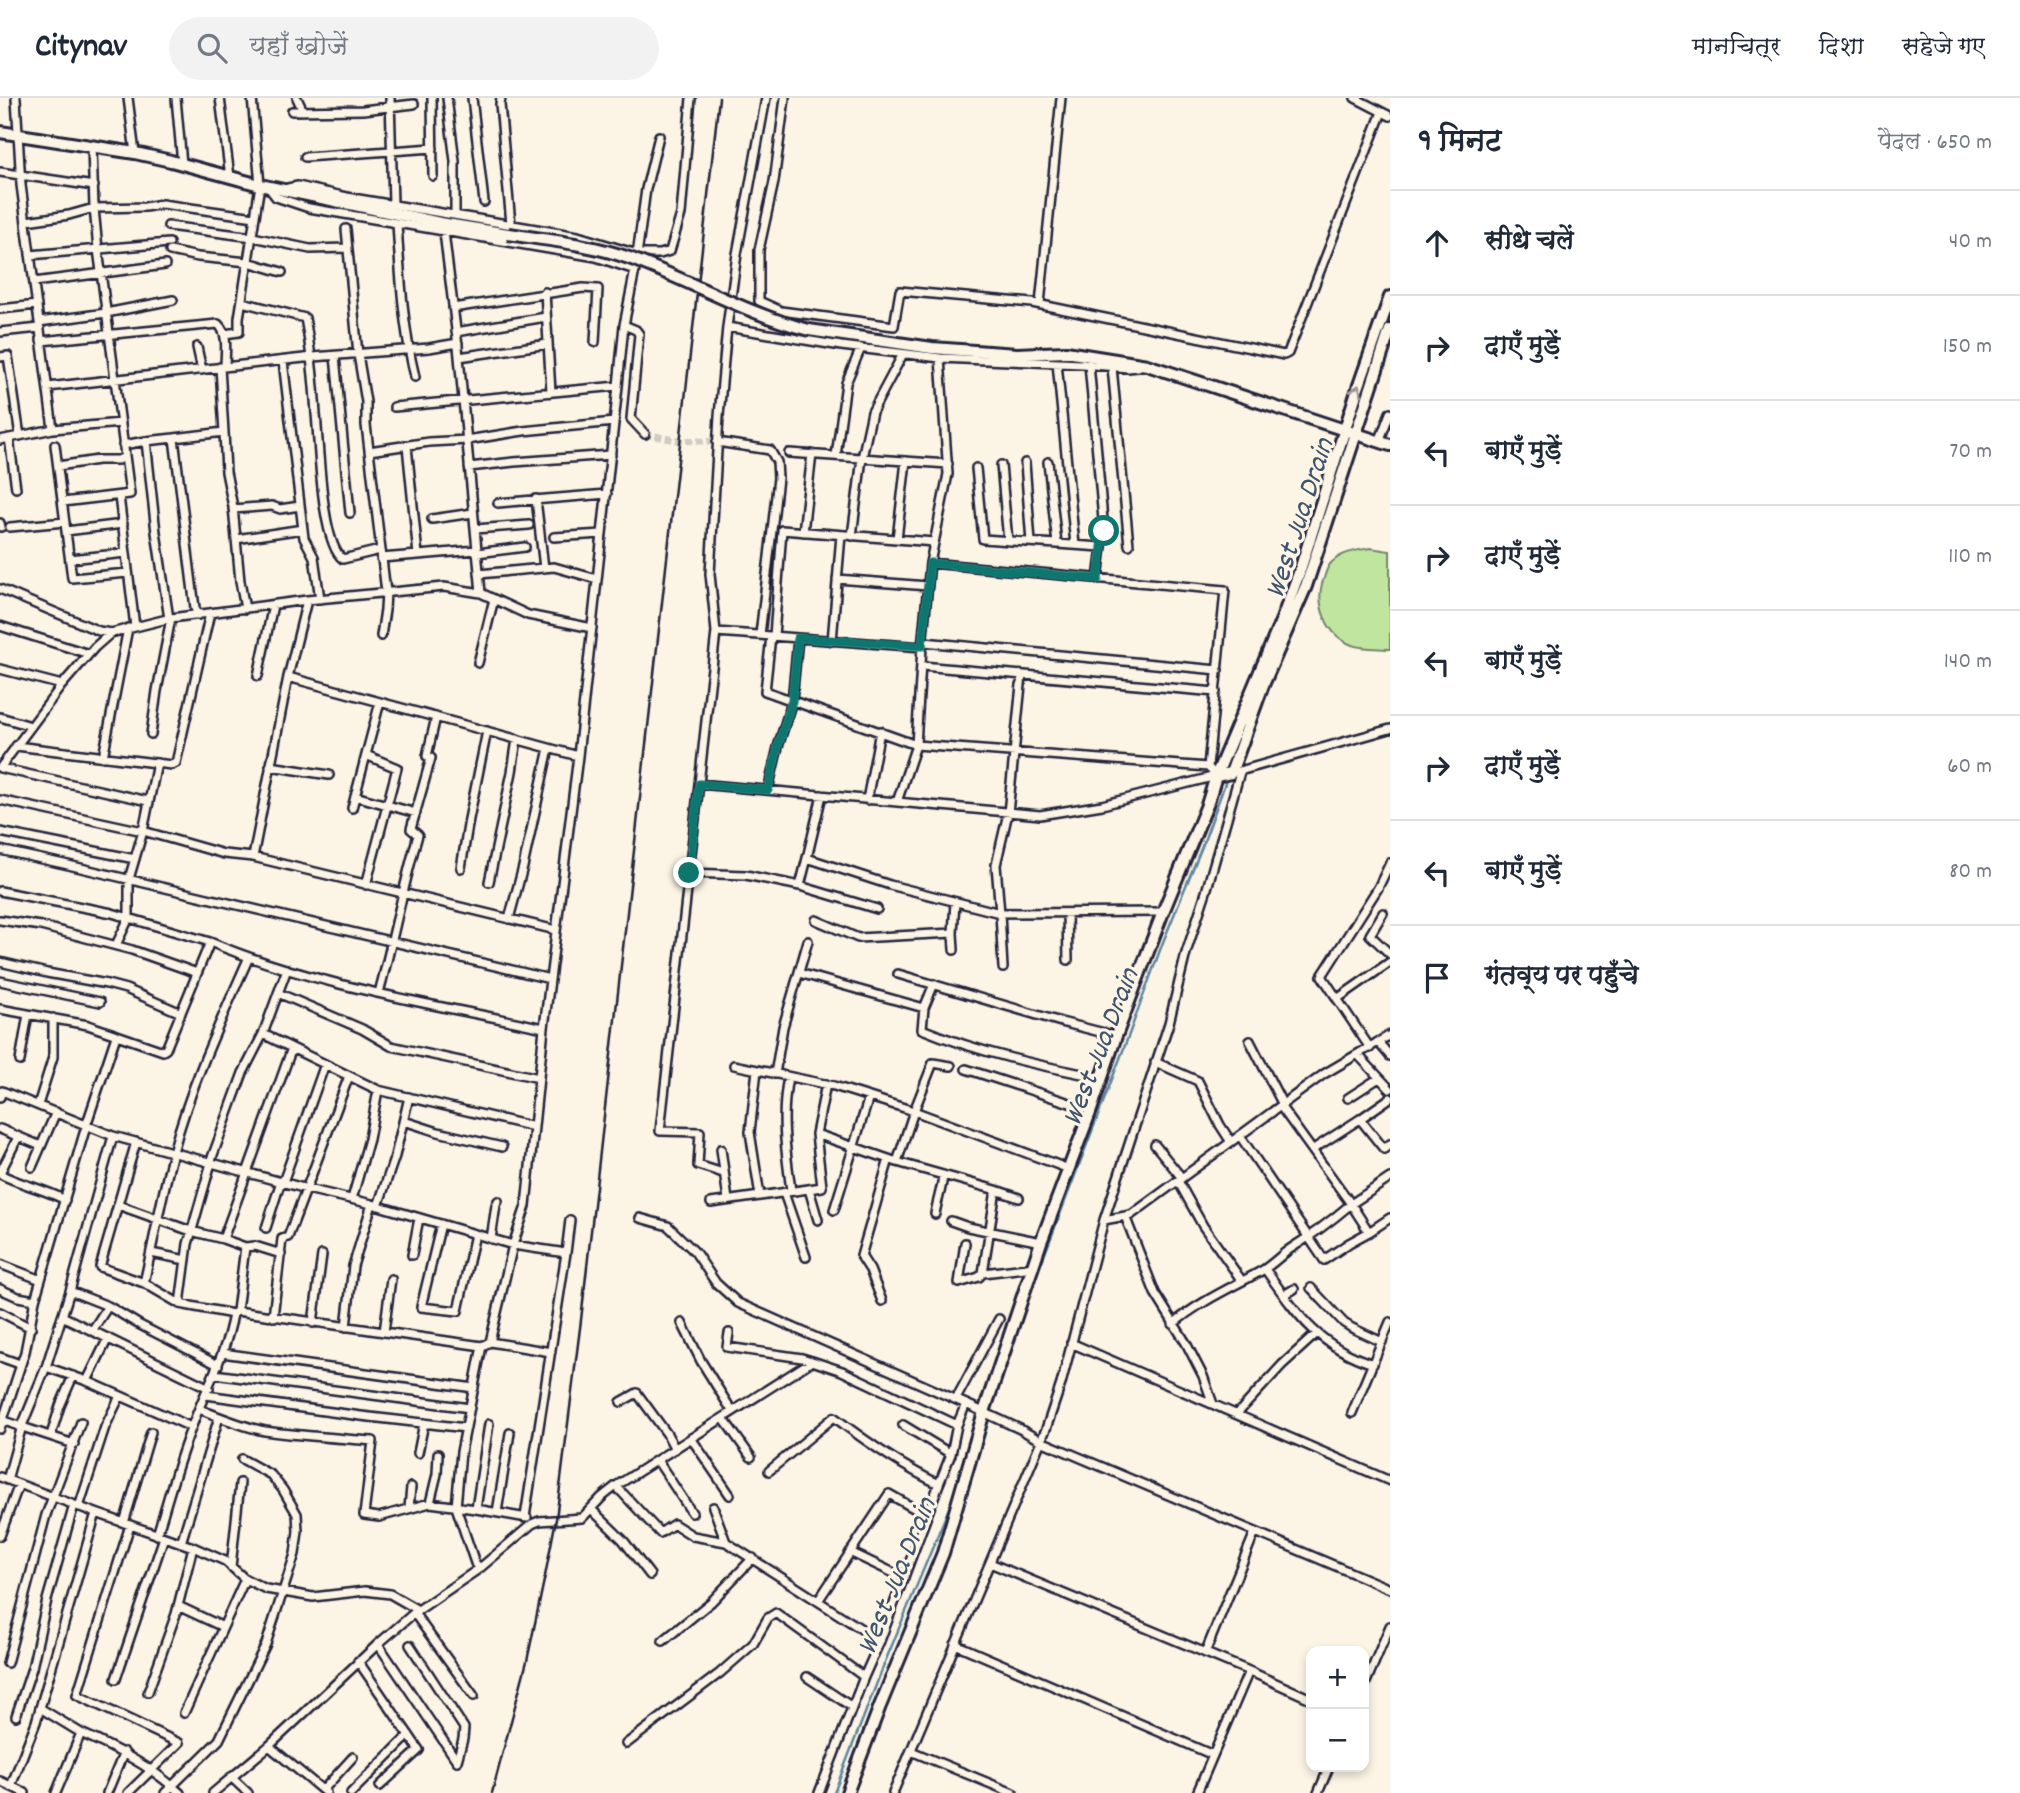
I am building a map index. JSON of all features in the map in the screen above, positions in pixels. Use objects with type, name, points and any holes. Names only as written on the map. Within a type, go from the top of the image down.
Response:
[{"type":"main road","points":[[0,132],[135,153],[282,190],[440,223],[510,229],[627,257],[763,317],[809,330],[932,348],[1017,354],[1066,352],[1147,365],[1385,443]]},
{"type":"main road","points":[[1212,772],[1236,772],[1263,685],[1306,586],[1390,297]]},
{"type":"main road","points":[[847,1793],[943,1553],[984,1412],[1041,1242],[1163,912],[1207,805],[1212,772],[1291,596],[1390,330]]},
{"type":"street","points":[[16,98],[21,177],[53,429]]},
{"type":"street","points":[[128,98],[135,153]]},
{"type":"street","points":[[176,98],[181,164]]},
{"type":"street","points":[[220,98],[230,177]]},
{"type":"street","points":[[224,334],[239,332],[255,218],[264,186],[251,98]]},
{"type":"street","points":[[297,98],[303,111]]},
{"type":"street","points":[[432,98],[433,176]]},
{"type":"street","points":[[447,98],[455,162],[455,214]]},
{"type":"street","points":[[472,98],[484,202]]},
{"type":"street","points":[[501,98],[510,229]]},
{"type":"street","points":[[282,190],[298,186],[347,197],[455,214],[510,229],[578,236],[637,254],[660,254],[670,251],[681,214],[691,98]]},
{"type":"street","points":[[723,1173],[698,1165],[700,1132],[660,1131],[716,632],[710,574],[727,327],[737,254],[766,98]]},
{"type":"street","points":[[785,98],[774,182],[759,250],[759,301],[781,311],[894,326],[900,291],[1040,304],[1284,355],[1288,353],[1388,115],[1355,98]]},
{"type":"street","points":[[1040,304],[1061,98]]},
{"type":"street","points":[[390,102],[393,204]]},
{"type":"street","points":[[292,111],[363,110],[390,102],[414,104]]},
{"type":"street","points":[[480,1568],[475,1563],[456,1507],[461,1452],[474,1388],[526,1206],[624,325],[646,189],[659,136]]},
{"type":"street","points":[[63,502],[130,495],[98,249],[92,148]]},
{"type":"street","points":[[305,157],[433,148]]},
{"type":"street","points":[[0,173],[94,186]]},
{"type":"street","points":[[264,186],[276,197],[309,208],[596,257],[635,270]]},
{"type":"street","points":[[26,221],[69,215],[94,208],[162,204],[255,218]]},
{"type":"street","points":[[397,223],[408,350],[415,377]]},
{"type":"street","points":[[168,226],[253,237],[310,249],[347,248]]},
{"type":"street","points":[[346,229],[386,592],[381,636]]},
{"type":"street","points":[[443,232],[458,343],[481,593]]},
{"type":"street","points":[[30,255],[169,247],[177,254],[248,262],[282,272]]},
{"type":"street","points":[[34,282],[165,265]]},
{"type":"street","points":[[453,308],[583,288],[598,289],[595,342]]},
{"type":"street","points":[[545,293],[551,392]]},
{"type":"street","points":[[0,332],[173,300]]},
{"type":"street","points":[[242,302],[305,318],[322,484],[329,534],[337,555],[343,559],[380,554],[418,555],[525,547]]},
{"type":"street","points":[[0,309],[37,304]]},
{"type":"street","points":[[456,332],[546,317]]},
{"type":"street","points":[[41,341],[218,324],[222,328],[226,472],[246,609]]},
{"type":"street","points":[[624,325],[639,334],[631,419],[645,434]]},
{"type":"street","points":[[727,327],[940,358],[1128,368],[1147,365]]},
{"type":"street","points":[[48,387],[458,343]]},
{"type":"street","points":[[459,357],[548,344]]},
{"type":"street","points":[[197,347],[202,370]]},
{"type":"street","points":[[836,456],[846,383],[861,348]]},
{"type":"street","points":[[852,536],[862,458],[872,412],[903,354]]},
{"type":"street","points":[[0,357],[8,356],[20,436]]},
{"type":"street","points":[[335,356],[350,513]]},
{"type":"street","points":[[897,802],[916,745],[930,563],[948,474],[940,358]]},
{"type":"street","points":[[284,361],[304,538],[314,557],[320,599]]},
{"type":"street","points":[[1057,363],[1075,545]]},
{"type":"street","points":[[1089,364],[1104,531],[1098,579]]},
{"type":"street","points":[[1112,367],[1129,545]]},
{"type":"street","points":[[394,407],[618,386]]},
{"type":"street","points":[[1385,443],[1390,413]]},
{"type":"street","points":[[369,451],[614,422]]},
{"type":"street","points":[[0,440],[53,429],[121,423]]},
{"type":"street","points":[[123,445],[224,432]]},
{"type":"street","points":[[9,438],[16,488]]},
{"type":"street","points":[[174,438],[198,615]]},
{"type":"street","points":[[146,441],[170,619],[152,734]]},
{"type":"street","points":[[717,442],[770,450],[777,462],[778,478],[760,635]]},
{"type":"street","points":[[55,445],[72,578],[128,573]]},
{"type":"street","points":[[407,446],[418,555]]},
{"type":"street","points":[[789,453],[948,464]]},
{"type":"street","points":[[803,531],[812,454]]},
{"type":"street","points":[[469,467],[611,456]]},
{"type":"street","points":[[58,466],[125,457]]},
{"type":"street","points":[[897,539],[906,461]]},
{"type":"street","points":[[1025,463],[1031,542]]},
{"type":"street","points":[[1048,463],[1057,544]]},
{"type":"street","points":[[1001,465],[1008,541]]},
{"type":"street","points":[[976,468],[983,539],[1102,547]]},
{"type":"street","points":[[498,503],[607,495]]},
{"type":"street","points":[[103,757],[131,627],[119,496]]},
{"type":"street","points":[[536,499],[544,568]]},
{"type":"street","points":[[233,509],[272,506],[280,509],[300,506]]},
{"type":"street","points":[[432,519],[474,513]]},
{"type":"street","points":[[10,527],[65,522]]},
{"type":"street","points":[[66,531],[122,524]]},
{"type":"street","points":[[475,529],[529,525]]},
{"type":"street","points":[[236,540],[303,529]]},
{"type":"street","points":[[934,542],[782,530],[765,691],[916,745],[1212,772]]},
{"type":"street","points":[[554,537],[602,534]]},
{"type":"street","points":[[832,641],[841,535]]},
{"type":"street","points":[[69,559],[126,553]]},
{"type":"street","points":[[930,563],[1225,590],[1212,772]]},
{"type":"street","points":[[479,574],[554,567],[597,579]]},
{"type":"street","points":[[837,579],[928,586]]},
{"type":"street","points":[[148,801],[0,768],[62,685],[111,633],[210,613],[307,600],[444,587],[481,593],[528,615],[592,628]]},
{"type":"street","points":[[0,589],[100,631],[111,633]]},
{"type":"street","points":[[478,663],[494,599]]},
{"type":"street","points":[[253,857],[288,677],[307,600]]},
{"type":"street","points":[[258,676],[273,605]]},
{"type":"street","points":[[16,746],[172,765],[176,763],[210,613]]},
{"type":"street","points":[[0,626],[89,654]]},
{"type":"street","points":[[716,632],[832,641],[923,644],[1218,670]]},
{"type":"street","points":[[768,790],[792,701],[798,638]]},
{"type":"street","points":[[922,666],[1216,692]]},
{"type":"street","points":[[0,669],[62,685]]},
{"type":"street","points":[[1003,968],[996,865],[1008,813],[1022,675]]},
{"type":"street","points":[[288,677],[578,756]]},
{"type":"street","points":[[352,808],[380,702]]},
{"type":"street","points":[[379,993],[401,893],[418,835],[411,829],[432,758],[427,756],[436,716]]},
{"type":"street","points":[[0,717],[32,726]]},
{"type":"street","points":[[894,1793],[1041,1441],[1061,1384],[1104,1220],[1169,1023],[1186,953],[1222,838],[1236,772],[1390,729]]},
{"type":"street","points":[[461,868],[487,731]]},
{"type":"street","points":[[867,800],[880,731]]},
{"type":"street","points":[[489,882],[517,739]]},
{"type":"street","points":[[509,919],[549,748]]},
{"type":"street","points":[[366,755],[397,768],[366,885]]},
{"type":"street","points":[[116,946],[129,918],[129,879],[157,763]]},
{"type":"street","points":[[270,766],[329,775]]},
{"type":"street","points":[[699,784],[1040,815],[1102,805],[1212,772]]},
{"type":"street","points":[[800,886],[822,795]]},
{"type":"street","points":[[355,796],[416,813]]},
{"type":"street","points":[[0,800],[142,831],[224,854],[253,857],[556,930]]},
{"type":"street","points":[[0,832],[135,859]]},
{"type":"street","points":[[0,850],[550,979]]},
{"type":"street","points":[[807,858],[890,885],[1000,913],[1163,912]]},
{"type":"street","points":[[1370,1048],[1322,976],[1378,888],[1390,863]]},
{"type":"street","points":[[689,873],[746,875],[800,886],[877,909]]},
{"type":"street","points":[[0,891],[68,903],[129,918],[287,969],[379,993],[544,1028]]},
{"type":"street","points":[[954,950],[955,902]]},
{"type":"street","points":[[1067,912],[1068,960]]},
{"type":"street","points":[[1383,913],[1370,935],[1390,954]]},
{"type":"street","points":[[0,920],[41,926],[116,946],[197,973]]},
{"type":"street","points":[[816,920],[858,938],[953,933]]},
{"type":"street","points":[[775,1074],[783,1027],[808,941]]},
{"type":"street","points":[[0,1009],[103,1029],[163,1051],[210,942]]},
{"type":"street","points":[[144,1283],[173,1152],[206,1055],[249,957]]},
{"type":"street","points":[[0,962],[125,989],[181,1013]]},
{"type":"street","points":[[1337,999],[1390,962]]},
{"type":"street","points":[[180,1304],[191,1231],[210,1163],[243,1073],[263,1034],[287,969]]},
{"type":"street","points":[[799,973],[924,1008]]},
{"type":"street","points":[[898,974],[1116,1036]]},
{"type":"street","points":[[0,981],[100,1002]]},
{"type":"street","points":[[934,984],[924,1008],[922,1029],[1008,1058],[1102,1078]]},
{"type":"street","points":[[278,993],[362,1029],[391,1046],[539,1078]]},
{"type":"street","points":[[20,1062],[27,1014]]},
{"type":"street","points":[[38,1105],[53,1057],[53,1018]]},
{"type":"street","points":[[263,1034],[379,1090],[530,1126]]},
{"type":"street","points":[[74,1444],[22,1426],[1,1423],[31,1328],[41,1280],[87,1124],[116,1035]]},
{"type":"street","points":[[1104,1220],[1131,1214],[1324,1074],[1390,1035]]},
{"type":"street","points":[[1250,1041],[1282,1106],[1369,1232]]},
{"type":"street","points":[[1378,1042],[1390,1056]]},
{"type":"street","points":[[223,1239],[292,1048]]},
{"type":"street","points":[[1358,1055],[1390,1089]]},
{"type":"street","points":[[1155,1062],[1198,1081],[1231,1142]]},
{"type":"street","points":[[882,1301],[870,1270],[861,1256],[893,1161],[933,1063],[951,1066]]},
{"type":"street","points":[[266,1228],[325,1065]]},
{"type":"street","points":[[734,1065],[825,1084],[869,1097],[1069,1169]]},
{"type":"street","points":[[966,1069],[1091,1110]]},
{"type":"street","points":[[757,1070],[750,1132],[760,1196]]},
{"type":"street","points":[[273,1317],[282,1239],[288,1237],[349,1076]]},
{"type":"street","points":[[788,1077],[783,1120],[787,1192],[806,1257]]},
{"type":"street","points":[[1348,1098],[1379,1078]]},
{"type":"street","points":[[711,1203],[822,1187],[816,1134],[825,1084]]},
{"type":"street","points":[[352,1199],[379,1090]]},
{"type":"street","points":[[1,1093],[114,1136],[375,1205],[513,1245],[566,1253]]},
{"type":"street","points":[[346,1327],[353,1266],[404,1121],[409,1097]]},
{"type":"street","points":[[834,1210],[869,1097]]},
{"type":"street","points":[[1312,1150],[1390,1098]]},
{"type":"street","points":[[32,1167],[56,1112]]},
{"type":"street","points":[[1360,1119],[1384,1149],[1390,1144]]},
{"type":"street","points":[[404,1121],[502,1147]]},
{"type":"street","points":[[0,1129],[41,1146]]},
{"type":"street","points":[[816,1134],[893,1161],[1019,1198]]},
{"type":"street","points":[[114,1136],[46,1367],[4,1478],[193,1547],[225,1561],[245,1579],[266,1589],[313,1597],[365,1591],[390,1594],[416,1611],[474,1696]]},
{"type":"street","points":[[1240,1136],[1324,1260],[1390,1218]]},
{"type":"street","points":[[18,1137],[0,1173],[12,1181],[65,1200]]},
{"type":"street","points":[[136,1142],[100,1267],[144,1283],[180,1304],[551,1352]]},
{"type":"street","points":[[1155,1145],[1180,1180],[1203,1226],[1242,1281]]},
{"type":"street","points":[[721,1149],[727,1200]]},
{"type":"street","points":[[935,1214],[943,1175]]},
{"type":"street","points":[[1173,1324],[1202,1304],[1265,1269],[1390,1178]]},
{"type":"street","points":[[809,1189],[818,1220]]},
{"type":"street","points":[[983,1273],[996,1190]]},
{"type":"street","points":[[491,1239],[495,1205],[498,1201]]},
{"type":"street","points":[[118,1205],[191,1231],[245,1247],[255,1246],[281,1254]]},
{"type":"street","points":[[1125,1216],[1155,1293],[1186,1343],[1203,1376],[1213,1404]]},
{"type":"street","points":[[412,1255],[419,1218]]},
{"type":"street","points":[[640,1218],[668,1226],[695,1252],[716,1283],[738,1303],[956,1399],[1041,1441],[1390,1588]]},
{"type":"street","points":[[525,1517],[570,1220]]},
{"type":"street","points":[[951,1221],[1041,1242]]},
{"type":"street","points":[[441,1224],[421,1307],[458,1311],[475,1234]]},
{"type":"street","points":[[965,1243],[959,1283],[979,1277],[983,1273],[1034,1267]]},
{"type":"street","points":[[116,1679],[191,1427],[230,1334],[245,1247]]},
{"type":"street","points":[[151,1253],[186,1260]]},
{"type":"street","points":[[313,1323],[322,1255]]},
{"type":"street","points":[[0,1264],[41,1280]]},
{"type":"street","points":[[1265,1269],[1316,1334],[1332,1346],[1373,1364]]},
{"type":"street","points":[[384,1332],[391,1279]]},
{"type":"street","points":[[1311,1288],[1344,1322],[1382,1342]]},
{"type":"street","points":[[0,1289],[18,1297],[36,1300]]},
{"type":"street","points":[[1284,1295],[1294,1289]]},
{"type":"street","points":[[70,1290],[108,1306],[218,1365]]},
{"type":"street","points":[[92,1331],[108,1306]]},
{"type":"street","points":[[0,1312],[31,1328]]},
{"type":"street","points":[[62,1316],[207,1391],[466,1428]]},
{"type":"street","points":[[956,1399],[999,1319]]},
{"type":"street","points":[[1352,1413],[1390,1322]]},
{"type":"street","points":[[682,1323],[701,1362],[732,1412]]},
{"type":"street","points":[[729,1333],[727,1347],[802,1357],[842,1371],[957,1425]]},
{"type":"street","points":[[1237,1414],[1282,1365],[1316,1334]]},
{"type":"street","points":[[87,1381],[108,1338]]},
{"type":"street","points":[[1072,1343],[1390,1481]]},
{"type":"street","points":[[222,1353],[474,1388]]},
{"type":"street","points":[[0,1357],[20,1364]]},
{"type":"street","points":[[213,1793],[269,1746],[358,1661],[416,1611],[480,1568],[532,1524],[539,1521],[582,1518],[616,1486],[811,1361]]},
{"type":"street","points":[[46,1367],[87,1381],[191,1427]]},
{"type":"street","points":[[215,1374],[470,1408]]},
{"type":"street","points":[[51,1435],[73,1376]]},
{"type":"street","points":[[621,1402],[637,1393],[675,1448]]},
{"type":"street","points":[[0,1396],[10,1399]]},
{"type":"street","points":[[16,1716],[32,1668],[47,1600],[77,1506],[105,1427],[120,1396]]},
{"type":"street","points":[[818,1793],[904,1578],[951,1454],[957,1425],[966,1404]]},
{"type":"street","points":[[199,1409],[264,1430],[373,1441],[364,1515],[379,1517],[430,1503],[525,1517],[532,1524]]},
{"type":"street","points":[[181,1543],[219,1417]]},
{"type":"street","points":[[769,1471],[834,1417],[939,1484]]},
{"type":"street","points":[[723,1418],[751,1457]]},
{"type":"street","points":[[7,1663],[46,1515],[81,1422]]},
{"type":"street","points":[[418,1453],[424,1423]]},
{"type":"street","points":[[476,1509],[489,1424]]},
{"type":"street","points":[[903,1425],[951,1454]]},
{"type":"street","points":[[128,1793],[179,1743],[77,1695],[151,1432]]},
{"type":"street","points":[[497,1512],[510,1433]]},
{"type":"street","points":[[691,1438],[730,1494]]},
{"type":"street","points":[[430,1503],[437,1474],[438,1454]]},
{"type":"street","points":[[165,1793],[219,1740],[266,1644],[295,1554],[297,1514],[271,1475],[242,1459]]},
{"type":"street","points":[[657,1460],[692,1513]]},
{"type":"street","points":[[232,1567],[240,1483]]},
{"type":"street","points":[[0,1536],[19,1484]]},
{"type":"street","points":[[616,1486],[660,1533],[674,1524],[693,1536],[726,1542],[880,1641]]},
{"type":"street","points":[[409,1508],[411,1487]]},
{"type":"street","points":[[818,1601],[889,1494],[917,1510]]},
{"type":"street","points":[[713,1507],[726,1542]]},
{"type":"street","points":[[591,1509],[623,1540],[650,1575]]},
{"type":"street","points":[[10,1786],[40,1708],[96,1513]]},
{"type":"street","points":[[1205,1653],[1255,1532]]},
{"type":"street","points":[[148,1692],[178,1606],[193,1547]]},
{"type":"street","points":[[850,1552],[904,1578]]},
{"type":"street","points":[[663,1641],[711,1602],[752,1558]]},
{"type":"street","points":[[990,1563],[1306,1697]]},
{"type":"street","points":[[184,1713],[245,1579]]},
{"type":"street","points":[[178,1606],[223,1627]]},
{"type":"street","points":[[626,1744],[728,1666],[752,1644],[768,1618],[776,1613],[864,1677]]},
{"type":"street","points":[[1369,1675],[1390,1626]]},
{"type":"street","points":[[378,1644],[457,1760],[464,1728],[410,1645]]},
{"type":"street","points":[[955,1644],[1213,1755]]},
{"type":"street","points":[[358,1661],[419,1750],[380,1786]]},
{"type":"street","points":[[1197,1793],[1249,1671]]},
{"type":"street","points":[[807,1677],[852,1707]]},
{"type":"street","points":[[40,1708],[81,1733],[124,1752],[180,1793]]},
{"type":"street","points":[[55,1793],[81,1733]]},
{"type":"street","points":[[351,1793],[409,1735]]},
{"type":"street","points":[[269,1746],[324,1792],[353,1757]]},
{"type":"street","points":[[911,1751],[1013,1793]]},
{"type":"street","points":[[107,1793],[124,1752]]},
{"type":"street","points":[[1318,1793],[1327,1772]]},
{"type":"street","points":[[231,1777],[248,1793]]},
{"type":"street","points":[[0,1781],[25,1793]]},
{"type":"green space","points":[[1370,548],[1390,551],[1390,649],[1361,647],[1343,640],[1329,626],[1322,608],[1321,588],[1330,565],[1344,554]]},
{"type":"waterway","name":"West Jua Drain","points":[[1354,423],[1365,382]]},
{"type":"waterway","name":"West Jua Drain","points":[[1024,1308],[1227,778]]},
{"type":"waterway","name":"West Jua Drain","points":[[834,1793],[956,1491]]},
{"type":"tunnel","points":[[645,434],[676,440],[717,442]]},
{"type":"railway","points":[[492,1793],[527,1661],[556,1519],[581,1320],[719,98]]},
{"type":"route","points":[[689,873],[699,784],[768,790],[792,701],[798,638],[922,646],[930,563],[1098,579],[1104,531]]}]
